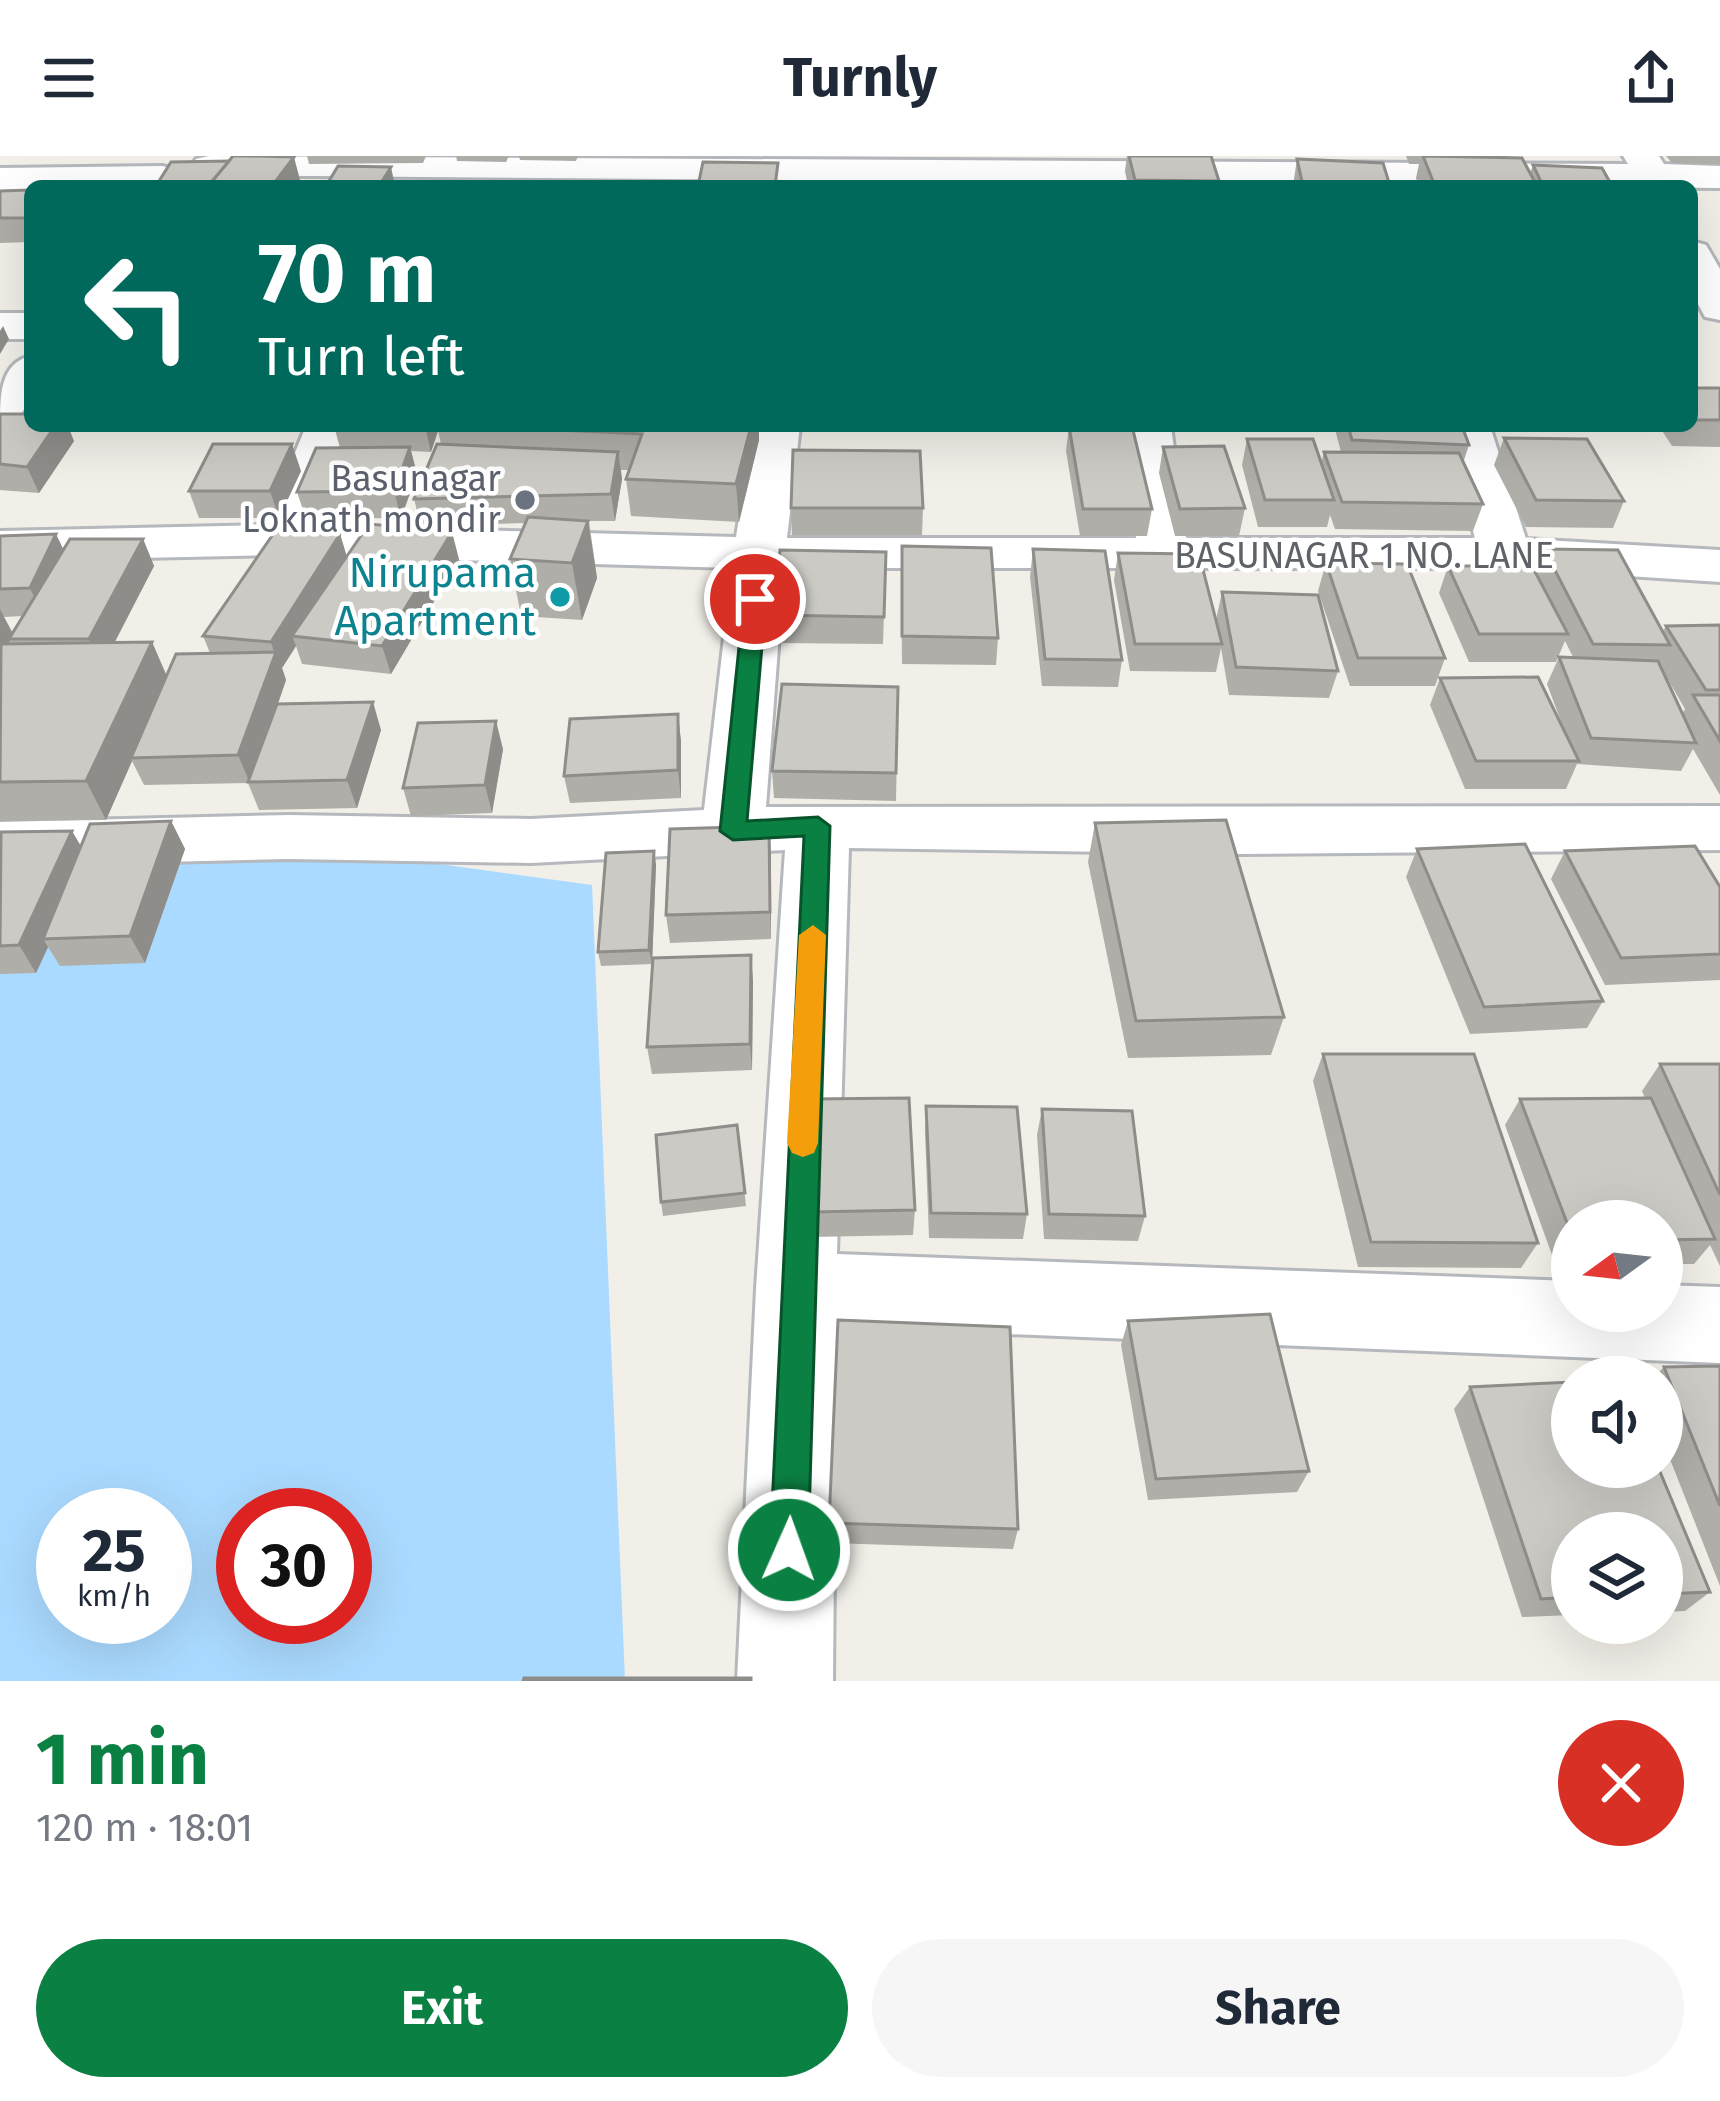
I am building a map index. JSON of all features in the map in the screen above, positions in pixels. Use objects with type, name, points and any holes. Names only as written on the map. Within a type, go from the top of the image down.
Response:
[{"type":"street","points":[[0,179],[166,171],[815,171],[974,162],[1223,162],[1720,177]]},
{"type":"street","points":[[1698,265],[1720,308]]},
{"type":"street","points":[[0,411],[24,377]]},
{"type":"street","points":[[283,541],[327,432]]},
{"type":"street","points":[[733,831],[776,432]]},
{"type":"street","points":[[1149,432],[1163,554]]},
{"type":"street","points":[[1469,432],[1505,553]]},
{"type":"street","name":"BASUNAGAR 1 NO. LANE","points":[[0,546],[283,541],[760,553],[1505,553],[1720,566]]},
{"type":"street","points":[[785,1681],[796,1288],[818,826]]},
{"type":"street","points":[[0,844],[289,837],[531,841],[818,826],[1241,832],[1720,828]]},
{"type":"street","points":[[796,1288],[1720,1325]]},
{"type":"water","points":[[308,846],[592,885],[625,1681],[0,1681],[0,867]]},
{"type":"building","points":[[233,156],[294,157],[277,180],[213,180]]},
{"type":"building","points":[[1129,156],[1211,156],[1219,180],[1135,180]]},
{"type":"building","points":[[1423,156],[1522,158],[1534,180],[1433,180]]},
{"type":"building","points":[[1297,159],[1383,163],[1388,180],[1302,180]]},
{"type":"building","points":[[229,161],[213,180],[160,180],[171,162]]},
{"type":"building","points":[[703,162],[778,163],[776,180],[699,180]]},
{"type":"building","points":[[1533,165],[1602,168],[1609,180],[1540,180]]},
{"type":"building","points":[[338,166],[391,167],[383,180],[330,180]]},
{"type":"building","points":[[24,190],[24,218],[0,218],[0,191]]},
{"type":"building","points":[[1698,388],[1720,388],[1720,420],[1698,420]]},
{"type":"building","points":[[0,414],[24,414],[24,432],[51,432],[27,467],[0,464]]},
{"type":"building","points":[[600,432],[749,432],[736,484],[626,479],[642,434]]},
{"type":"building","points":[[1070,432],[1133,432],[1152,509],[1083,509]]},
{"type":"building","points":[[1350,432],[1464,432],[1469,445],[1352,440]]},
{"type":"building","points":[[1504,438],[1587,439],[1624,501],[1536,500]]},
{"type":"building","points":[[1247,439],[1313,439],[1334,500],[1265,500]]},
{"type":"building","points":[[213,444],[292,444],[270,491],[189,491]]},
{"type":"building","points":[[437,444],[618,452],[611,494],[414,499]]},
{"type":"building","points":[[1224,446],[1245,508],[1180,509],[1163,447]]},
{"type":"building","points":[[410,447],[394,491],[297,492],[316,448]]},
{"type":"building","points":[[793,450],[920,451],[923,508],[791,508]]},
{"type":"building","points":[[1324,452],[1459,453],[1483,504],[1342,502]]},
{"type":"building","points":[[528,517],[588,521],[572,563],[510,559]]},
{"type":"building","points":[[369,524],[452,532],[382,646],[292,636]]},
{"type":"building","points":[[276,530],[340,534],[271,642],[203,636]]},
{"type":"building","points":[[56,534],[30,588],[0,589],[0,536]]},
{"type":"building","points":[[70,539],[143,539],[89,639],[9,639]]},
{"type":"building","points":[[902,546],[991,548],[998,638],[902,636]]},
{"type":"building","points":[[1033,549],[1105,551],[1122,660],[1045,659]]},
{"type":"building","points":[[1544,549],[1618,550],[1670,645],[1593,644]]},
{"type":"building","points":[[780,550],[886,552],[884,617],[774,615]]},
{"type":"building","points":[[1118,553],[1199,554],[1222,644],[1135,644]]},
{"type":"building","points":[[1326,563],[1407,564],[1445,658],[1358,658]]},
{"type":"building","points":[[1448,566],[1532,566],[1568,634],[1479,634]]},
{"type":"building","points":[[1222,592],[1318,595],[1338,671],[1236,667]]},
{"type":"building","points":[[1720,625],[1720,690],[1706,690],[1666,626]]},
{"type":"building","points":[[152,642],[86,781],[0,782],[1,644]]},
{"type":"building","points":[[276,652],[238,755],[131,758],[176,654]]},
{"type":"building","points":[[1559,657],[1658,661],[1696,743],[1591,738]]},
{"type":"building","points":[[1538,677],[1579,761],[1476,761],[1440,678]]},
{"type":"building","points":[[782,684],[898,687],[896,773],[772,771]]},
{"type":"building","points":[[1693,695],[1720,695],[1720,741]]},
{"type":"building","points":[[373,702],[347,780],[248,782],[277,704]]},
{"type":"building","points":[[678,714],[678,770],[564,776],[570,719]]},
{"type":"building","points":[[496,721],[485,785],[403,788],[418,723]]},
{"type":"building","points":[[1226,820],[1284,1017],[1136,1021],[1095,823]]},
{"type":"building","points":[[171,821],[130,936],[43,939],[90,824]]},
{"type":"building","points":[[769,826],[770,912],[666,915],[670,829]]},
{"type":"building","points":[[72,831],[19,945],[0,946],[1,832]]},
{"type":"building","points":[[1525,844],[1603,1001],[1484,1007],[1417,849]]},
{"type":"building","points":[[1695,846],[1720,887],[1720,954],[1621,958],[1565,851]]},
{"type":"building","points":[[654,851],[649,950],[598,952],[606,853]]},
{"type":"building","points":[[751,955],[750,1044],[647,1047],[653,958]]},
{"type":"building","points":[[1323,1054],[1474,1054],[1538,1243],[1371,1242]]},
{"type":"building","points":[[1660,1064],[1720,1064],[1720,1195]]},
{"type":"building","points":[[909,1098],[915,1210],[811,1212],[811,1099]]},
{"type":"building","points":[[1651,1098],[1715,1239],[1683,1240],[1683,1200],[1558,1200],[1520,1099]]},
{"type":"building","points":[[926,1106],[1017,1107],[1027,1214],[931,1213]]},
{"type":"building","points":[[1042,1109],[1132,1111],[1145,1216],[1049,1214]]},
{"type":"building","points":[[737,1125],[745,1193],[661,1202],[656,1135]]},
{"type":"building","points":[[1270,1314],[1309,1471],[1156,1479],[1128,1321]]},
{"type":"building","points":[[838,1320],[1010,1327],[1018,1529],[829,1523]]},
{"type":"building","points":[[1720,1366],[1720,1506],[1683,1414],[1683,1367]]},
{"type":"building","points":[[1551,1383],[1551,1488],[1667,1488],[1677,1512],[1551,1512],[1551,1598],[1541,1599],[1470,1387]]},
{"type":"building","points":[[1683,1527],[1710,1592],[1683,1593]]},
{"type":"building","points":[[751,1678],[751,1681],[523,1681]]},
{"type":"slow traffic","points":[[803,1143],[813,935]]},
{"type":"place","name":"Basunagar Loknath mondir","points":[[525,500]]},
{"type":"place","name":"Nirupama Apartment","points":[[560,597]]},
{"type":"route","points":[[755,599],[733,831],[818,826],[789,1550]]}]
